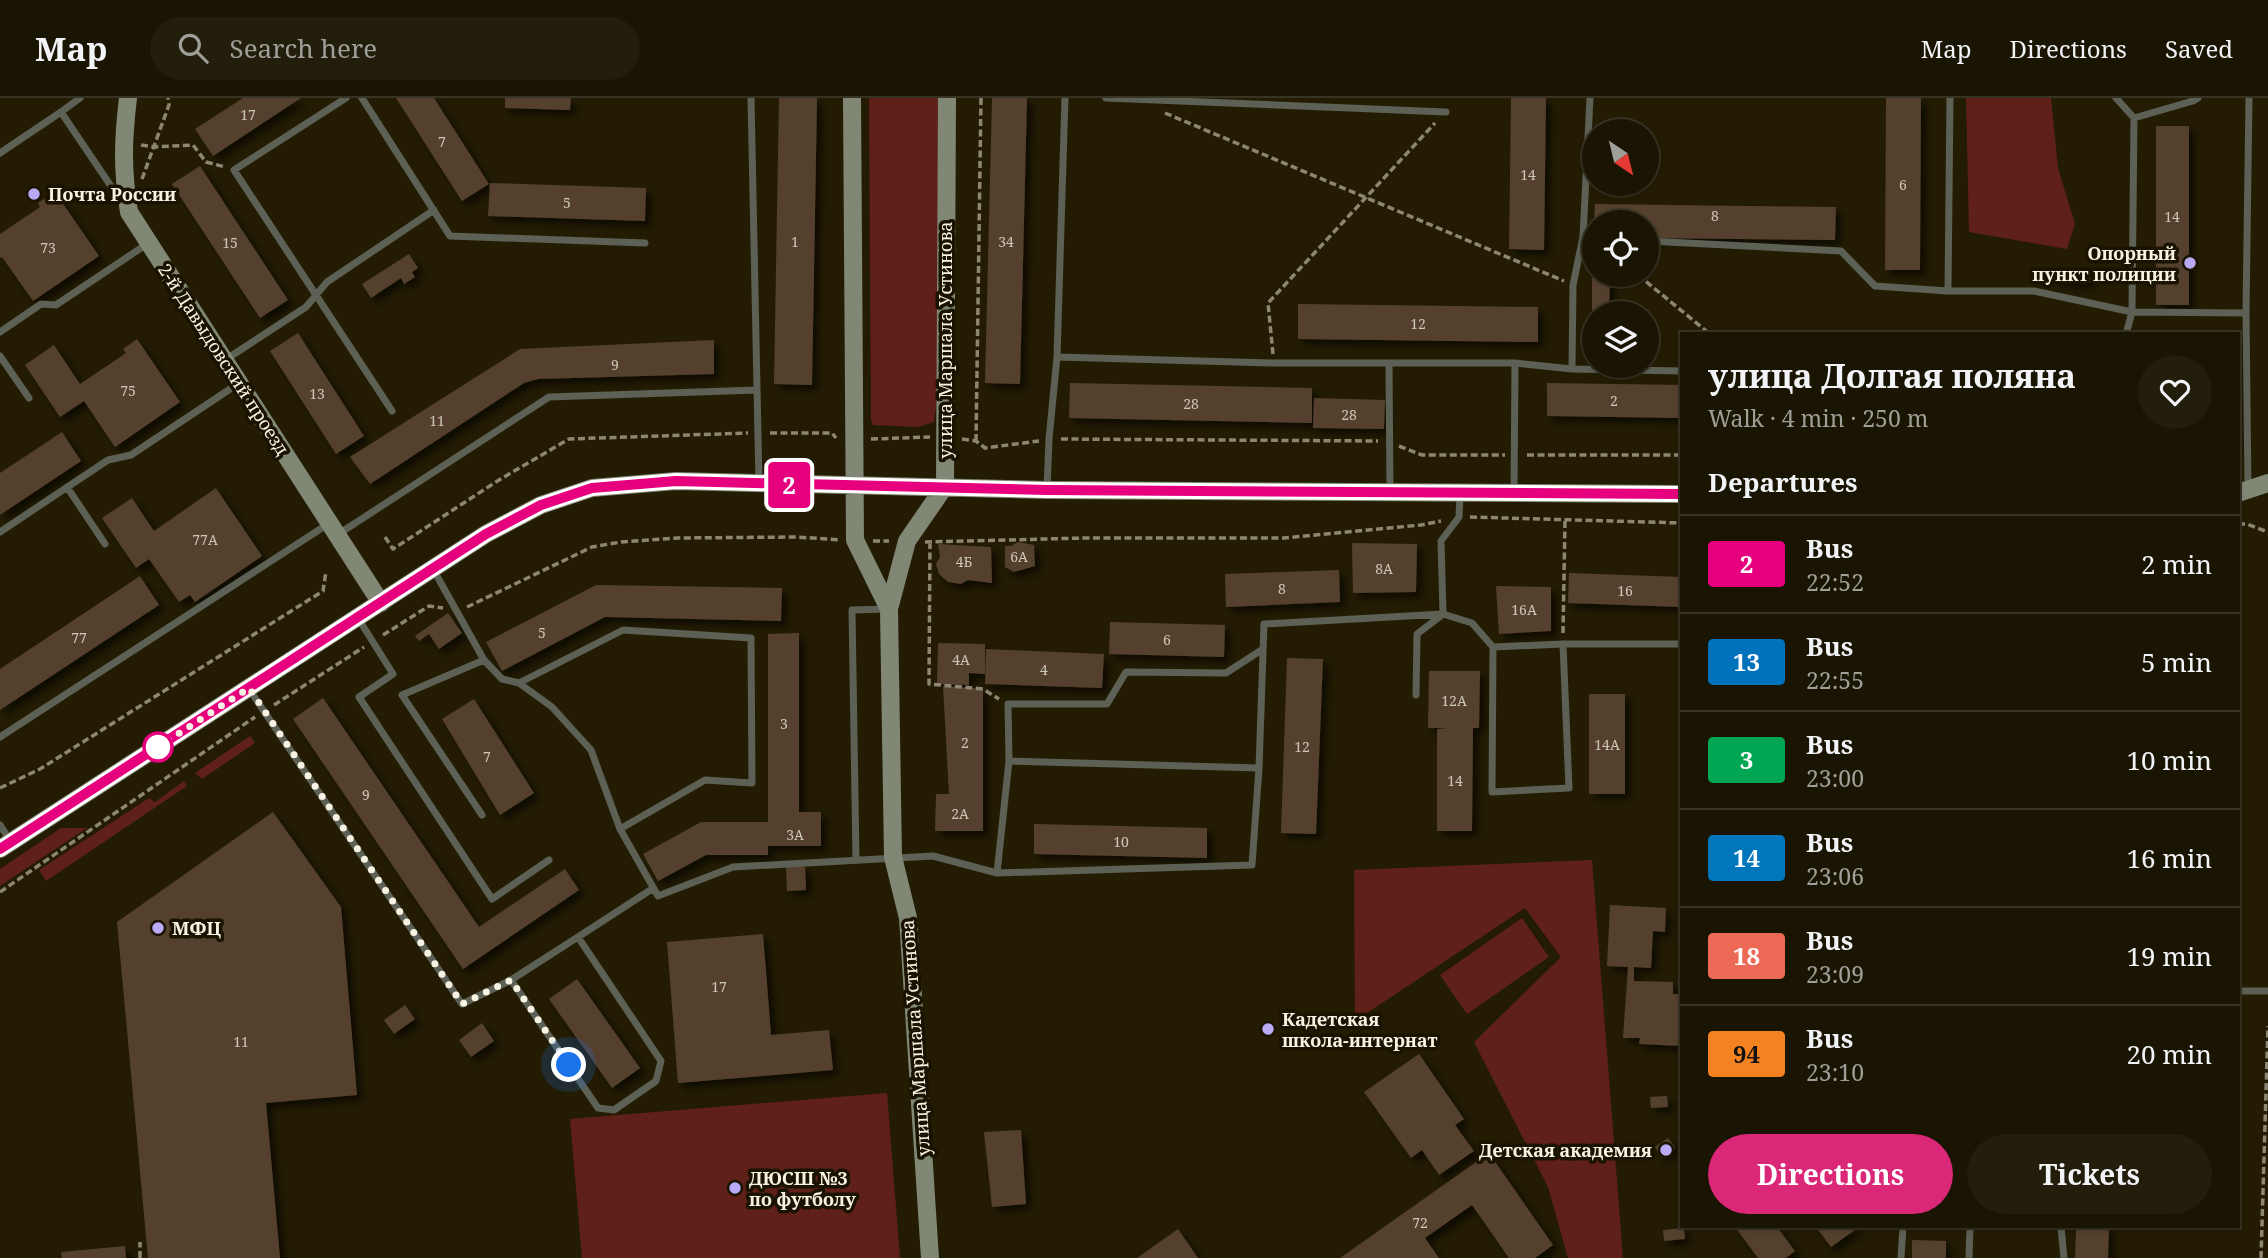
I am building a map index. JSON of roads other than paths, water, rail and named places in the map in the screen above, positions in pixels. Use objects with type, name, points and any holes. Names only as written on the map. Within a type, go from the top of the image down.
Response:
[{"type":"street","name":"2-й Давыдовский проезд","points":[[128,98],[123,177],[129,212],[381,603]]},
{"type":"street","name":"улица Маршала Устинова","points":[[852,98],[855,540],[889,609]]},
{"type":"street","name":"улица Маршала Устинова","points":[[930,1258],[908,918],[893,857],[889,609],[907,541],[945,486],[947,98]]},
{"type":"street","points":[[6,845],[486,534],[541,505],[592,488],[676,481],[1047,490],[1680,494]]},
{"type":"street","points":[[2243,492],[2268,483]]},
{"type":"lane","points":[[0,153],[80,98]]},
{"type":"lane","points":[[346,98],[234,170],[391,411]]},
{"type":"lane","points":[[362,98],[450,236],[645,243]]},
{"type":"lane","points":[[751,98],[759,485]]},
{"type":"lane","points":[[1047,490],[1057,357],[1065,98]]},
{"type":"lane","points":[[1106,98],[1446,112]]},
{"type":"lane","points":[[1584,210],[1590,98]]},
{"type":"lane","points":[[1948,291],[1950,98]]},
{"type":"lane","points":[[2116,98],[2134,118],[2132,312],[2127,332]]},
{"type":"lane","points":[[2134,118],[2198,98]]},
{"type":"lane","points":[[2243,492],[2249,98]]},
{"type":"lane","points":[[61,112],[129,212]]},
{"type":"lane","points":[[224,361],[306,307],[327,282],[434,210]]},
{"type":"lane","points":[[1572,369],[1573,285],[1582,242]]},
{"type":"lane","points":[[1659,242],[1841,251],[1875,286],[1948,291],[2034,291],[2132,312],[2246,313]]},
{"type":"lane","points":[[0,332],[41,304],[57,305],[149,243]]},
{"type":"lane","points":[[0,356],[29,398]]},
{"type":"lane","points":[[1057,357],[1274,363],[1515,363],[1572,369],[1680,371]]},
{"type":"lane","points":[[1514,494],[1515,363]]},
{"type":"lane","points":[[1389,364],[1390,492]]},
{"type":"lane","points":[[0,532],[108,460],[131,455],[240,382]]},
{"type":"lane","points":[[0,737],[549,397],[757,390]]},
{"type":"lane","points":[[67,487],[105,544]]},
{"type":"lane","points":[[1443,614],[1441,541],[1459,517],[1460,492]]},
{"type":"lane","points":[[433,569],[484,660],[502,679],[519,683],[552,707],[591,750],[620,829],[658,896],[733,867],[893,857],[933,856],[997,873],[1252,865],[1259,768],[1264,624],[1443,614],[1472,623],[1493,647],[1492,792],[1569,788],[1563,644]]},
{"type":"lane","points":[[856,860],[852,610],[889,609]]},
{"type":"lane","points":[[1416,695],[1417,634],[1443,614]]},
{"type":"lane","points":[[357,618],[393,674],[359,697],[492,899],[550,860]]},
{"type":"lane","points":[[519,683],[623,631],[751,638],[752,783],[705,780],[620,829]]},
{"type":"lane","points":[[1493,647],[1680,644]]},
{"type":"lane","points":[[997,873],[1009,761],[1008,704],[1107,704],[1126,672],[1226,673],[1263,649]]},
{"type":"lane","points":[[482,815],[402,695],[484,660]]},
{"type":"lane","points":[[249,688],[462,1004],[511,980],[652,889]]},
{"type":"lane","points":[[1009,761],[1259,768]]},
{"type":"lane","points":[[0,825],[6,845]]},
{"type":"lane","points":[[511,980],[598,1108],[614,1110],[656,1081],[661,1061],[578,937]]},
{"type":"lane","points":[[2240,991],[2268,991]]},
{"type":"lane","points":[[1901,1258],[1903,1228]]},
{"type":"lane","points":[[1969,1258],[1970,1228]]},
{"type":"lane","points":[[2061,1228],[2064,1258]]},
{"type":"place","name":"Почта России","points":[[34,194]]},
{"type":"place","name":"Опорный пункт полиции","points":[[2190,263]]},
{"type":"place","name":"МФЦ","points":[[158,928]]},
{"type":"place","name":"Кадетская школа-интернат","points":[[1268,1029]]},
{"type":"place","name":"Детская академия","points":[[1666,1150]]},
{"type":"place","name":"ДЮСШ №3 по футболу","points":[[735,1188]]}]
